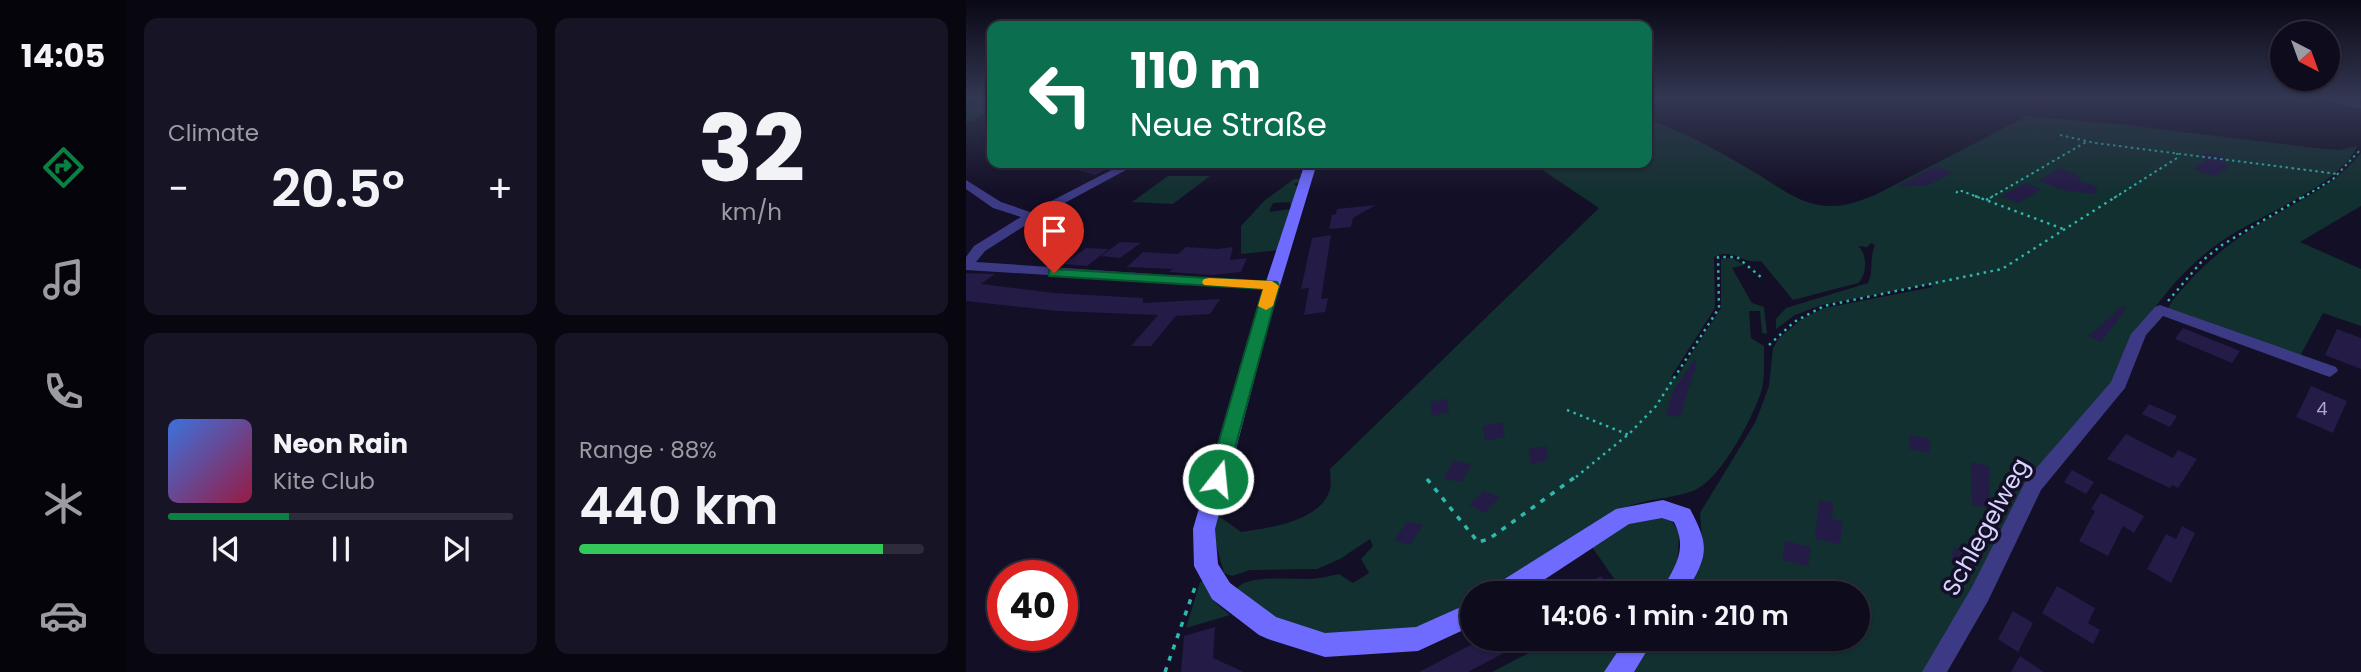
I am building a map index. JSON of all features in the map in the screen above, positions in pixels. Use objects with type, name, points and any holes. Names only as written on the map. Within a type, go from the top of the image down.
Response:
[{"type":"street","points":[[969,261],[1031,216],[1123,168]]},
{"type":"street","points":[[1309,168],[1272,286],[1204,530],[1206,566],[1221,591],[1268,627],[1325,646],[1418,639],[1460,619]]},
{"type":"street","points":[[966,184],[996,205],[1031,216]]},
{"type":"street","points":[[969,261],[1272,286]]},
{"type":"street","points":[[2160,310],[2330,371]]},
{"type":"street","name":"Schlegelweg","points":[[1934,672],[1980,594],[2034,485],[2119,384],[2139,334],[2160,310]]},
{"type":"street","points":[[1523,581],[1624,516],[1663,509],[1682,516],[1693,537],[1689,565],[1681,581]]},
{"type":"street","points":[[1618,672],[1633,651]]},
{"type":"path","points":[[2060,135],[2338,174]]},
{"type":"path","points":[[1986,200],[2088,141]]},
{"type":"path","points":[[2160,310],[2203,260],[2221,245],[2338,174],[2361,149]]},
{"type":"path","points":[[1769,345],[1799,318],[1824,306],[2002,269],[2178,158],[2177,153]]},
{"type":"path","points":[[1956,193],[1959,190],[2066,230]]},
{"type":"path","points":[[1427,480],[1478,542],[1489,539],[1562,488],[1629,435],[1656,406],[1719,308],[1718,257],[1725,255],[1741,258],[1762,278]]},
{"type":"path","points":[[1567,410],[1629,435]]},
{"type":"path","points":[[1165,672],[1198,580],[1206,566]]},
{"type":"green space","points":[[1652,130],[1676,130],[1807,202],[1840,206],[1875,195],[1999,130],[2170,130],[2315,148],[2339,150],[2357,146],[2348,161],[2333,175],[2219,243],[2173,285],[2148,318],[2118,373],[1978,584],[1924,672],[1631,672],[1645,651],[1870,651],[1870,581],[1692,581],[1703,551],[1700,513],[1756,421],[1769,386],[1773,348],[1779,338],[1802,319],[1824,308],[1933,287],[1930,284],[1822,305],[1795,315],[1776,329],[1776,319],[1786,308],[1868,283],[1875,245],[1871,243],[1867,247],[1858,246],[1865,265],[1858,283],[1793,300],[1761,261],[1749,261],[1727,254],[1714,257],[1715,308],[1671,377],[1676,378],[1721,308],[1721,259],[1732,258],[1744,265],[1732,268],[1752,303],[1764,307],[1767,334],[1762,333],[1760,311],[1749,311],[1751,338],[1764,346],[1764,379],[1758,401],[1735,446],[1705,484],[1695,490],[1618,511],[1504,581],[1460,581],[1460,608],[1419,627],[1355,641],[1285,623],[1245,600],[1237,588],[1261,579],[1312,579],[1339,574],[1353,583],[1369,573],[1361,559],[1373,546],[1370,539],[1340,559],[1317,569],[1250,570],[1232,576],[1224,573],[1215,541],[1215,513],[1241,532],[1291,522],[1314,510],[1329,492],[1330,469],[1599,208],[1539,168],[1652,168]]},
{"type":"green space","points":[[2361,153],[2361,206],[2300,242],[2361,269],[2361,326],[2323,313],[2299,358],[2168,309],[2191,279],[2223,250],[2259,224],[2326,185]]},
{"type":"green space","points":[[1168,176],[1210,176],[1173,204],[1132,202]]},
{"type":"green space","points":[[1294,179],[1302,179],[1301,182],[1293,184],[1299,187],[1294,204],[1273,203],[1269,212],[1292,209],[1279,250],[1241,254],[1241,226],[1265,200]]},
{"type":"green space","points":[[1662,517],[1672,522],[1679,532],[1677,571],[1670,581],[1616,581],[1592,547],[1628,523]]},
{"type":"green space","points":[[1204,581],[1217,604],[1230,615],[1186,628],[1200,582]]},
{"type":"green space","points":[[1532,651],[1623,651],[1609,672],[1492,672]]},
{"type":"building","points":[[2203,153],[2222,156],[2228,168],[2215,176],[2193,169],[2206,160]]},
{"type":"building","points":[[1936,166],[1952,173],[1928,185],[1897,187]]},
{"type":"building","points":[[1071,168],[1110,168],[1095,175]]},
{"type":"building","points":[[2060,168],[2082,177],[2077,180],[2097,187],[2096,194],[2063,190],[2039,181]]},
{"type":"building","points":[[2026,183],[2041,189],[2018,203],[2001,196]]},
{"type":"building","points":[[1376,205],[1353,218],[1351,227],[1329,229],[1332,215],[1336,214],[1337,209]]},
{"type":"building","points":[[1331,235],[1321,299],[1328,298],[1325,312],[1304,315],[1309,288],[1301,289],[1312,238]]},
{"type":"building","points":[[1120,242],[1141,243],[1120,258],[1101,256]]},
{"type":"building","points":[[1186,247],[1233,247],[1230,260],[1247,258],[1241,272],[1214,275],[1169,272],[1173,269],[1127,267],[1143,252],[1178,254]]},
{"type":"building","points":[[1086,248],[1109,249],[1087,266],[1064,264]]},
{"type":"building","points":[[966,273],[995,274],[981,284],[1054,293],[1143,298],[1143,303],[1220,299],[1210,314],[1176,316],[1151,346],[1131,346],[1158,315],[1058,311],[966,301]]},
{"type":"building","points":[[2123,306],[2126,309],[2101,342],[2088,336]]},
{"type":"building","points":[[2183,328],[2240,351],[2232,363],[2175,339]]},
{"type":"building","points":[[2337,329],[2361,338],[2361,369],[2325,355]]},
{"type":"building","points":[[1694,360],[1697,362],[1680,417],[1666,415],[1673,391]]},
{"type":"building","points":[[2311,386],[2347,401],[2333,433],[2296,417]]},
{"type":"building","points":[[1447,399],[1449,412],[1432,416],[1430,402]]},
{"type":"building","points":[[2149,404],[2177,416],[2170,427],[2142,414]]},
{"type":"building","points":[[1502,422],[1505,437],[1485,441],[1483,426]]},
{"type":"building","points":[[2126,434],[2173,458],[2178,450],[2197,459],[2178,488],[2172,485],[2170,488],[2107,459]]},
{"type":"building","points":[[1910,435],[1930,439],[1929,453],[1909,449]]},
{"type":"building","points":[[1546,446],[1548,460],[1531,464],[1528,449]]},
{"type":"building","points":[[1453,461],[1471,464],[1462,482],[1444,479]]},
{"type":"building","points":[[1971,462],[1989,466],[1990,497],[2010,506],[2007,512],[1972,505]]},
{"type":"building","points":[[2072,470],[2094,482],[2086,494],[2064,482]]},
{"type":"building","points":[[1483,491],[1499,497],[1485,513],[1469,505]]},
{"type":"building","points":[[2101,493],[2144,516],[2134,533],[2123,526],[2108,556],[2079,541],[2095,511],[2091,509]]},
{"type":"building","points":[[1819,500],[1833,503],[1832,519],[1842,521],[1840,544],[1815,539]]},
{"type":"building","points":[[1408,521],[1423,525],[1410,545],[1394,540]]},
{"type":"building","points":[[2182,526],[2195,533],[2171,583],[2147,569],[2166,534],[2176,539]]},
{"type":"building","points":[[1785,541],[1811,547],[1808,566],[1782,560]]},
{"type":"building","points":[[1954,547],[1972,553],[1970,569],[1951,563]]},
{"type":"building","points":[[1601,576],[1605,581],[1591,581]]},
{"type":"building","points":[[2057,586],[2095,608],[2088,623],[2100,630],[2093,644],[2042,613]]},
{"type":"building","points":[[2013,611],[2033,623],[2018,652],[1998,639]]},
{"type":"building","points":[[1215,627],[1213,658],[1244,672],[1181,672],[1184,636]]},
{"type":"building","points":[[1460,651],[1507,651],[1468,672],[1419,672]]},
{"type":"building","points":[[2020,656],[2044,672],[2011,672]]},
{"type":"slow traffic","points":[[1209,282],[1272,286],[1266,306]]},
{"type":"route","points":[[1054,273],[1272,286],[1218,479]]}]
